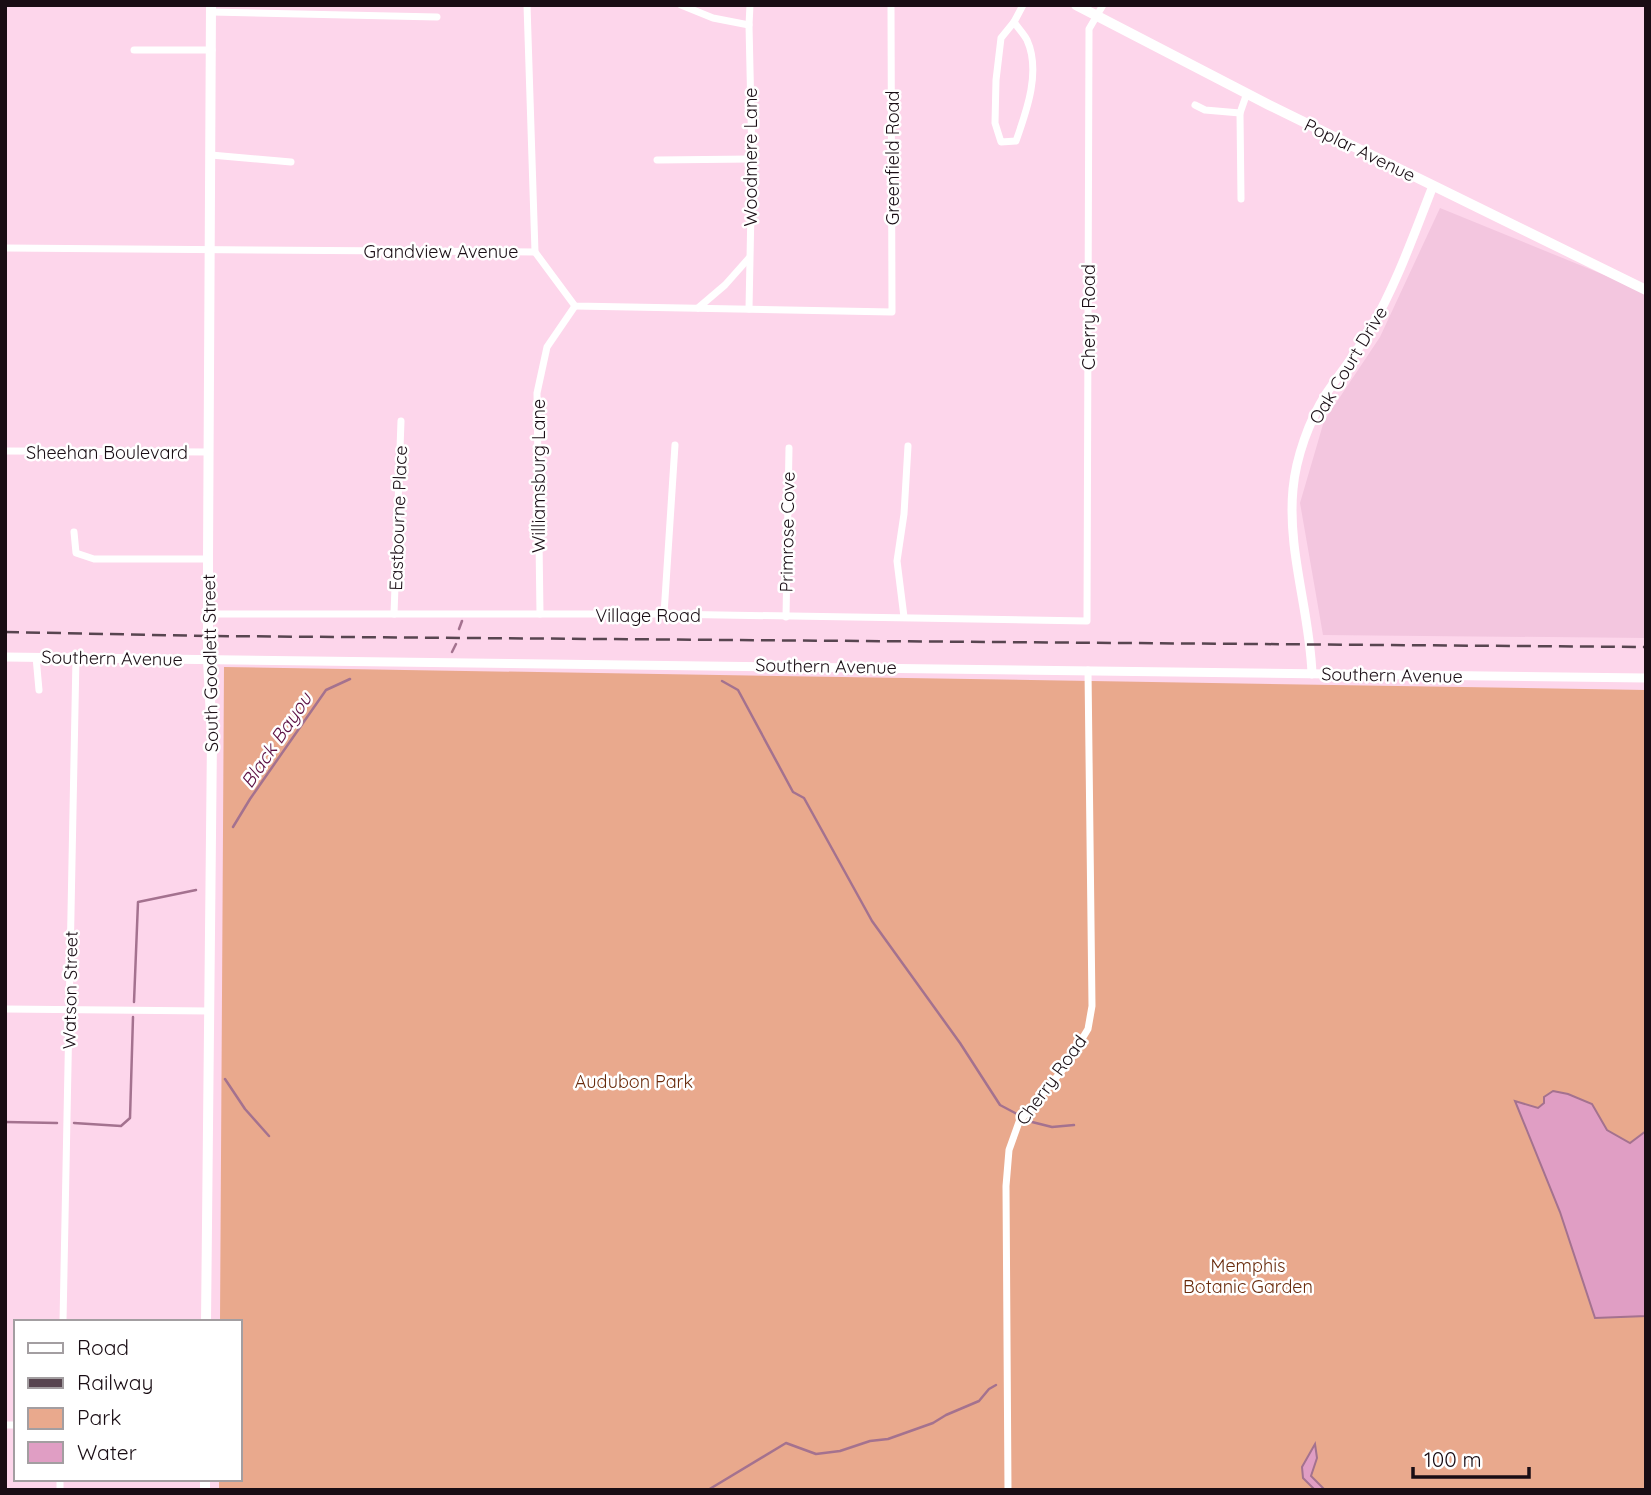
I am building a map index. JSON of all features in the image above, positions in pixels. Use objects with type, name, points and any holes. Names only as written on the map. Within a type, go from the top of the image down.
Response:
[{"type":"main road","name":"Poplar Avenue","points":[[1076,5],[1100,10],[1247,93],[1646,290]]},
{"type":"main road","name":"South Goodlett Street","points":[[206,1320],[212,737],[208,660],[211,8]]},
{"type":"street","points":[[527,5],[536,252]]},
{"type":"street","points":[[681,5],[713,18],[749,25]]},
{"type":"street","name":"Woodmere Lane","points":[[749,309],[752,159],[750,5]]},
{"type":"street","name":"Greenfield Road","points":[[749,309],[892,312],[891,5]]},
{"type":"street","points":[[1014,22],[1027,40],[1033,66],[1028,107],[1016,141],[1001,142],[995,123],[1001,38],[1023,5]]},
{"type":"street","points":[[211,8],[437,17]]},
{"type":"street","name":"Cherry Road","points":[[1087,621],[1089,29],[1100,10]]},
{"type":"street","points":[[134,50],[212,50]]},
{"type":"street","points":[[1241,200],[1240,113],[1247,93]]},
{"type":"street","points":[[1195,105],[1208,110],[1240,113]]},
{"type":"street","points":[[211,155],[291,162]]},
{"type":"street","points":[[657,160],[752,159]]},
{"type":"street","name":"Oak Court Drive","points":[[1312,674],[1311,645],[1297,567],[1292,516],[1293,486],[1303,442],[1324,397],[1367,336],[1384,303],[1433,186]]},
{"type":"street","name":"Grandview Avenue","points":[[5,248],[536,252],[575,306]]},
{"type":"street","points":[[698,308],[725,285],[750,258]]},
{"type":"street","points":[[575,306],[749,309]]},
{"type":"street","name":"Williamsburg Lane","points":[[540,614],[537,393],[547,347],[575,306]]},
{"type":"street","name":"Eastbourne Place","points":[[394,614],[401,421]]},
{"type":"street","points":[[664,614],[675,445]]},
{"type":"street","points":[[904,617],[898,561],[908,446]]},
{"type":"street","name":"Primrose Cove","points":[[786,617],[789,448]]},
{"type":"street","name":"Sheehan Boulevard","points":[[5,451],[209,452]]},
{"type":"street","points":[[74,532],[76,553],[94,559],[208,559]]},
{"type":"street","name":"Village Road","points":[[208,614],[664,614],[1087,621]]},
{"type":"street","name":"Southern Avenue","points":[[5,657],[1646,678]]},
{"type":"street","points":[[36,657],[39,690]]},
{"type":"street","name":"Watson Street","points":[[63,1320],[76,657]]},
{"type":"street","name":"Cherry Road","points":[[1008,1490],[1006,1186],[1009,1150],[1019,1122],[1065,1067],[1088,1029],[1092,1006],[1088,670]]},
{"type":"street","points":[[5,1009],[209,1012]]},
{"type":"shaded area","points":[[1440,208],[1646,292],[1646,638],[1323,635],[1300,503],[1324,421],[1380,337]]},
{"type":"green space","name":"Audubon Park","points":[[224,667],[1646,690],[1646,1490],[219,1490],[219,1481],[242,1481],[242,1320],[220,1320]]},
{"type":"water","points":[[1553,1091],[1592,1104],[1607,1130],[1630,1143],[1646,1131],[1646,1316],[1595,1318],[1560,1212],[1515,1101],[1538,1108],[1544,1103],[1544,1097]]},
{"type":"water","points":[[1315,1444],[1317,1458],[1311,1476],[1325,1490],[1315,1490],[1303,1478],[1302,1467]]},
{"type":"waterway","name":"Black Bayou","points":[[459,629],[462,621]]},
{"type":"waterway","name":"Black Bayou","points":[[452,652],[456,644]]},
{"type":"waterway","name":"Black Bayou","points":[[233,827],[326,690],[350,679]]},
{"type":"waterway","points":[[722,681],[738,690],[793,792],[804,798],[872,921],[960,1043],[1000,1105],[1017,1114]]},
{"type":"waterway","name":"Black Bayou","points":[[134,1002],[138,902],[196,890]]},
{"type":"waterway","name":"Black Bayou","points":[[74,1123],[121,1126],[130,1118],[133,1017]]},
{"type":"waterway","points":[[225,1079],[245,1109],[269,1136]]},
{"type":"waterway","points":[[1028,1121],[1052,1127],[1074,1125]]},
{"type":"waterway","name":"Black Bayou","points":[[5,1122],[57,1123]]},
{"type":"waterway","points":[[708,1490],[786,1443],[816,1454],[888,1439],[933,1423],[979,1401],[996,1385]]},
{"type":"railway","points":[[5,632],[208,636],[1646,647]]},
{"type":"park label","name":"Memphis Botanic Garden","points":[[1248,1275]]}]
